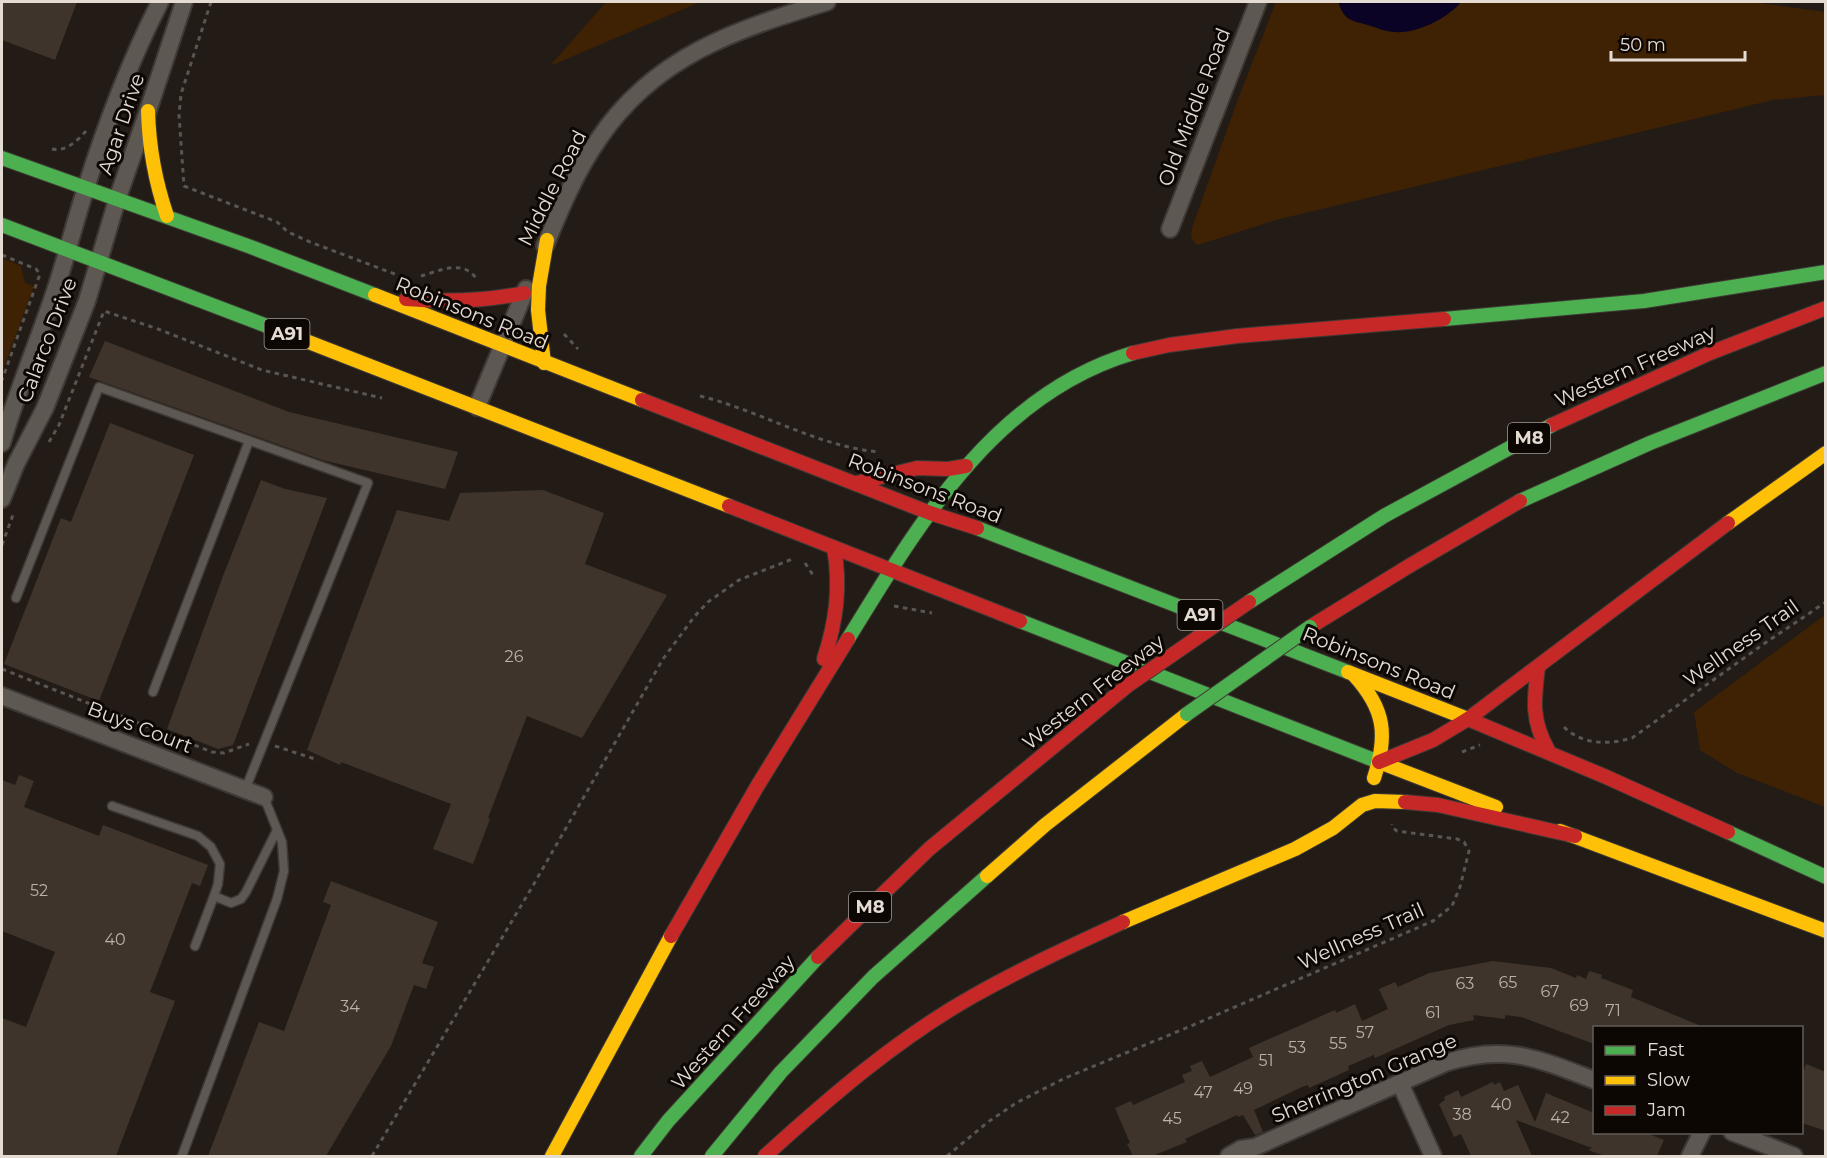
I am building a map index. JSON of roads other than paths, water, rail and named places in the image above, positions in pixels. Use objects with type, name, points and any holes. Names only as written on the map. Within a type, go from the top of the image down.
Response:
[{"type":"main road","points":[[148,111],[151,156],[159,195],[167,216]]},
{"type":"main road","name":"Robinsons Road","points":[[2,158],[167,216],[374,295],[930,513],[988,532],[1548,750],[1826,877]]},
{"type":"main road","name":"A91","points":[[2,225],[477,407],[1379,762],[1826,931]]},
{"type":"main road","points":[[544,363],[538,310],[539,286],[547,240]]},
{"type":"main road","points":[[552,1156],[735,822],[890,570],[966,466],[1019,415],[1048,392],[1118,357],[1207,339],[1527,312],[1673,297],[1826,272]]},
{"type":"main road","points":[[374,295],[430,301],[484,301],[524,293]]},
{"type":"main road","name":"Western Freeway","points":[[641,1156],[668,1121],[821,954],[921,857],[1127,686],[1249,602],[1384,516],[1566,418],[1710,353],[1826,308]]},
{"type":"main road","points":[[712,1156],[781,1072],[873,978],[1045,825],[1186,714],[1310,627],[1510,507],[1650,443],[1826,373]]},
{"type":"main road","points":[[1379,762],[1433,741],[1468,719],[1740,514],[1826,453]]},
{"type":"main road","points":[[857,483],[917,468],[948,469],[966,466]]},
{"type":"main road","points":[[802,712],[825,656],[838,607],[838,568],[834,548]]},
{"type":"main road","points":[[1538,667],[1533,709],[1539,736],[1548,750]]},
{"type":"main road","points":[[1351,813],[1370,787],[1379,762],[1383,732],[1380,713],[1371,693],[1353,674]]},
{"type":"main road","points":[[765,1156],[829,1098],[908,1038],[974,995],[1134,917],[1294,849],[1333,828],[1351,813],[1369,803],[1399,801],[1460,809],[1575,837]]},
{"type":"street","name":"Agar Drive","points":[[68,249],[86,188],[118,97],[160,2]]},
{"type":"street","name":"Agar Drive","points":[[98,261],[184,2]]},
{"type":"street","name":"Middle Road","points":[[477,407],[524,293],[578,174],[597,140],[635,95],[683,58],[710,43],[739,30],[827,2]]},
{"type":"street","name":"Old Middle Road","points":[[1170,229],[1258,2]]},
{"type":"street","name":"Calarco Drive","points":[[2,444],[11,411],[68,249]]},
{"type":"street","name":"Calarco Drive","points":[[2,499],[16,464],[45,408],[87,301],[98,261]]},
{"type":"street","name":"Buys Court","points":[[2,696],[264,797]]},
{"type":"street","name":"Sherrington Grange","points":[[1229,1156],[1241,1149],[1250,1152],[1460,1058],[1503,1053],[1539,1060],[1593,1080]]},
{"type":"street","points":[[1400,1083],[1433,1156]]},
{"type":"street","points":[[1690,1156],[1701,1134]]},
{"type":"street","points":[[1736,1134],[1794,1156]]},
{"type":"lane","points":[[16,598],[99,387],[368,483],[245,790]]},
{"type":"lane","points":[[153,692],[249,441]]},
{"type":"lane","points":[[182,1156],[277,899],[284,871],[282,842],[264,797]]},
{"type":"lane","points":[[112,806],[198,836],[211,847],[220,864],[218,884],[195,946]]},
{"type":"lane","points":[[214,896],[231,903],[241,899],[277,830]]}]
